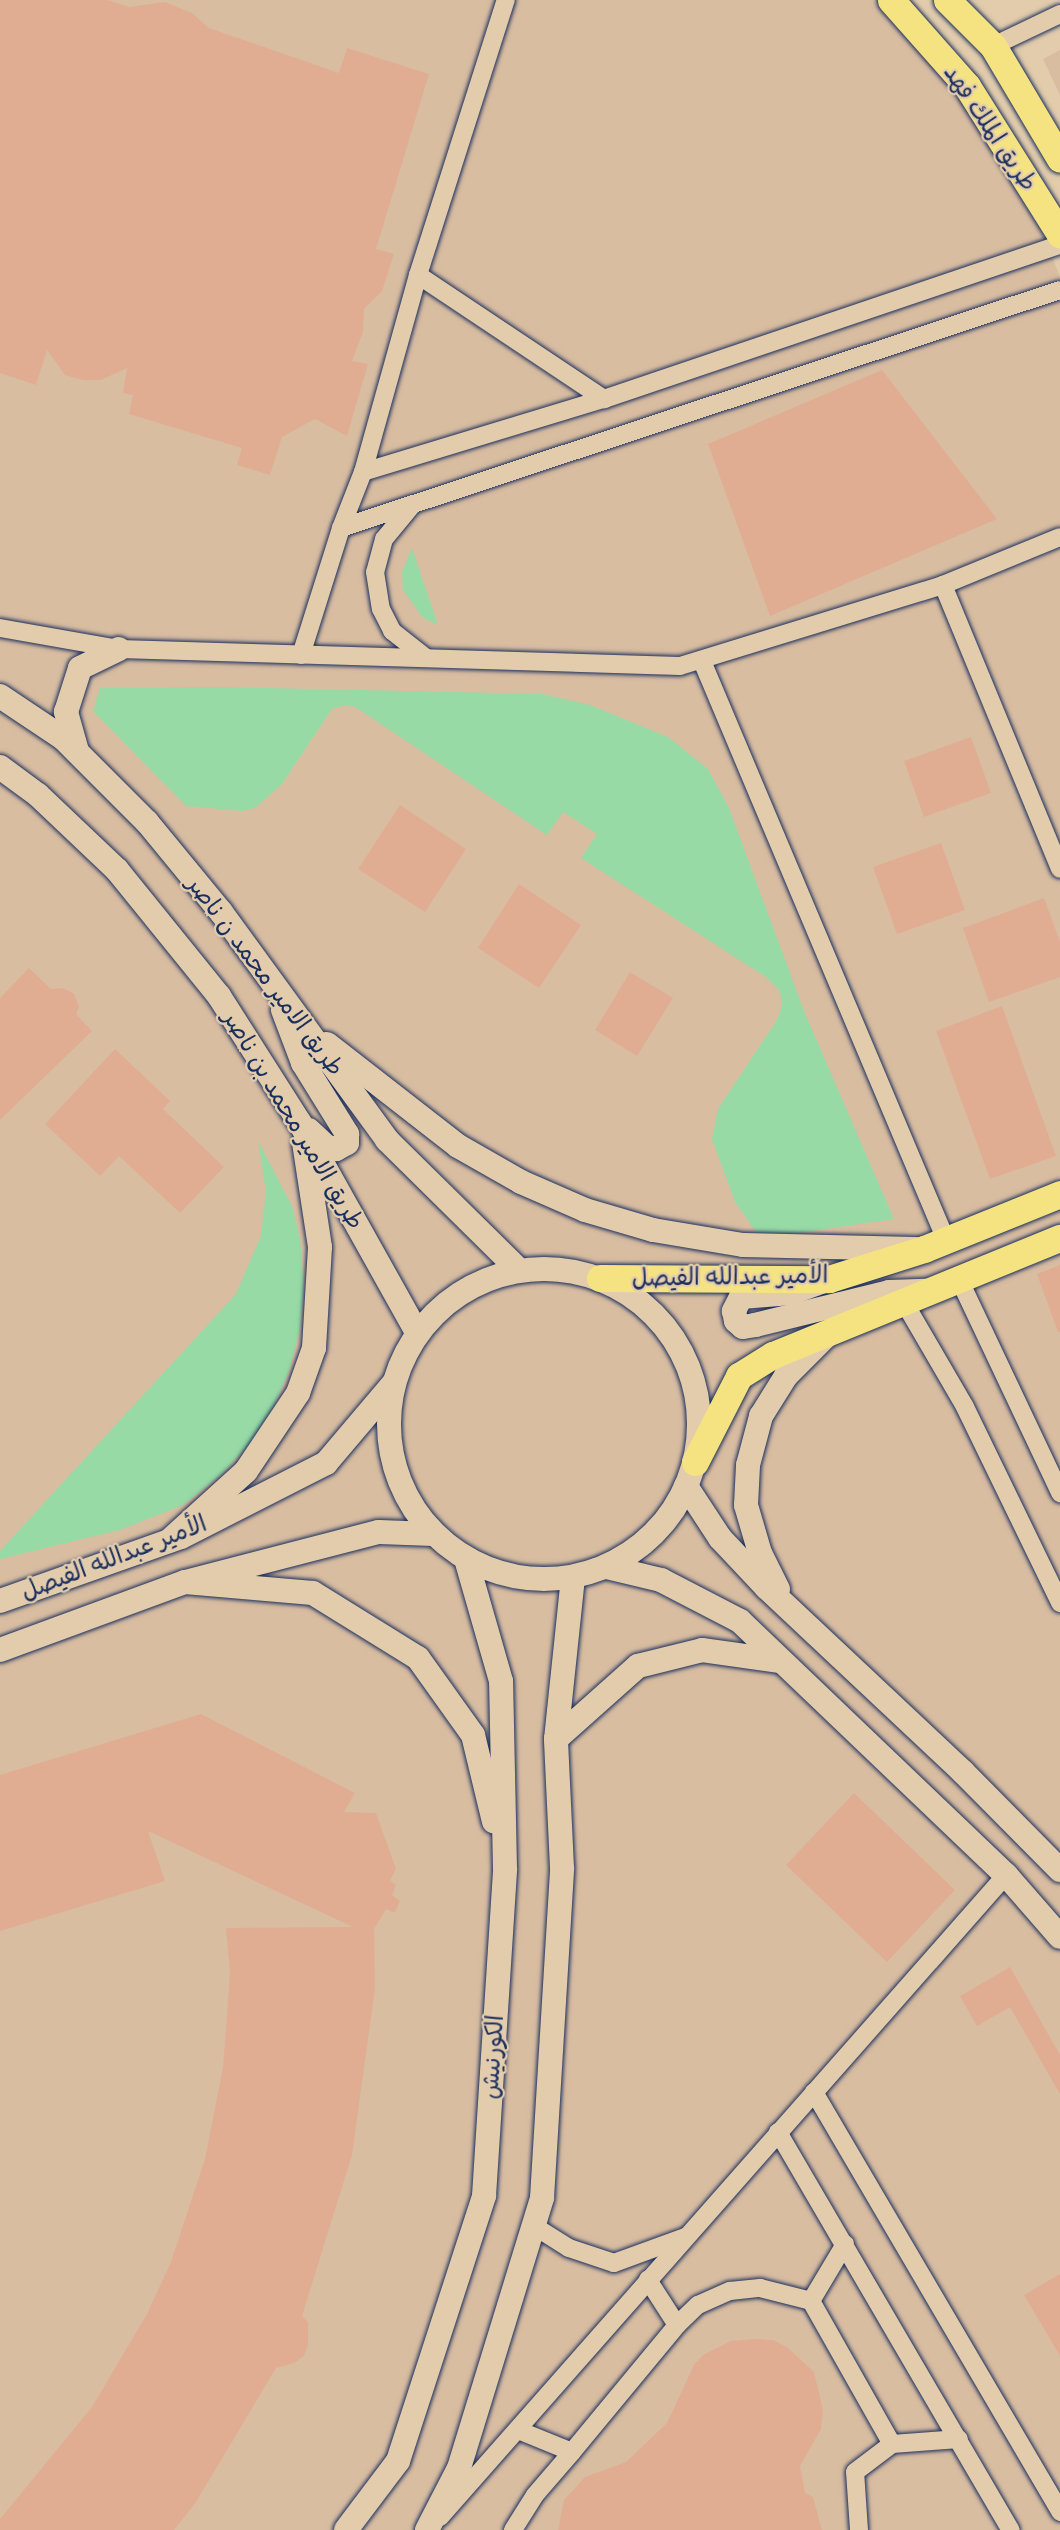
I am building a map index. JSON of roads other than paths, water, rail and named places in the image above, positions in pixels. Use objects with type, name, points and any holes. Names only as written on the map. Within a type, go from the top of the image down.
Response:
[{"type":"main road","name":"طريق الملك فهد","points":[[891,0],[967,86],[1060,234]]},
{"type":"main road","name":"طريق الملك فهد","points":[[947,0],[993,46],[1060,159]]},
{"type":"main road","points":[[78,753],[66,712],[80,668],[119,649]]},
{"type":"main road","name":"طريق الامير محمد ن ناصر","points":[[0,696],[63,738],[147,822],[221,912],[387,1140],[518,1269]]},
{"type":"main road","name":"طريق الامير محمد بن ناصر","points":[[0,767],[38,795],[117,870],[219,996],[300,1123],[417,1332]]},
{"type":"main road","points":[[280,993],[286,1022],[303,1063],[347,1134],[346,1143],[336,1149],[327,1148],[300,1123]]},
{"type":"main road","points":[[304,1026],[458,1146],[521,1182],[585,1210],[653,1230],[743,1245],[935,1244]]},
{"type":"main road","points":[[169,1541],[246,1471],[298,1393],[314,1348],[320,1247],[300,1123]]},
{"type":"main road","name":"الأمير عبدالله الفيصل","points":[[600,1278],[829,1279],[935,1244],[1060,1194]]},
{"type":"main road","points":[[1060,1238],[773,1355],[739,1376],[691,1474],[667,1520],[646,1540],[607,1567],[573,1578],[536,1580],[500,1574],[466,1559],[433,1534],[403,1490],[389,1437],[393,1384],[417,1332],[445,1303],[471,1287],[518,1269],[560,1268],[600,1278],[647,1309],[670,1333],[691,1373],[699,1417],[691,1474],[720,1538],[788,1607],[963,1772],[1060,1870]]},
{"type":"main road","points":[[829,1279],[791,1293],[741,1297],[734,1311],[736,1321],[743,1327],[755,1326],[889,1292],[930,1291]]},
{"type":"main road","points":[[788,1607],[760,1553],[746,1505],[748,1465],[761,1416],[786,1376],[830,1332]]},
{"type":"main road","name":"الأمير عبدالله الفيصل","points":[[0,1601],[169,1541],[326,1463],[393,1384]]},
{"type":"main road","name":"الأمير عبدالله الفيصل","points":[[0,1650],[185,1582],[379,1532],[433,1534]]},
{"type":"main road","name":"الكورنيش","points":[[346,2530],[398,2461],[484,2196],[505,1869],[501,1681],[466,1559]]},
{"type":"main road","points":[[607,1567],[661,1580],[740,1621],[1006,1875],[1060,1936]]},
{"type":"main road","points":[[427,2530],[459,2468],[542,2198],[562,1868],[556,1739],[573,1578]]},
{"type":"main road","points":[[185,1582],[313,1593],[418,1658],[473,1735],[505,1869]]},
{"type":"main road","points":[[556,1739],[638,1666],[702,1650],[780,1661]]},
{"type":"street","points":[[301,655],[341,528],[363,472],[418,275],[506,0]]},
{"type":"street","points":[[993,46],[1060,14]]},
{"type":"street","points":[[363,472],[604,399],[1060,245]]},
{"type":"street","points":[[418,275],[604,399]]},
{"type":"street","points":[[341,528],[1060,290]]},
{"type":"street","points":[[413,504],[384,539],[375,572],[381,609],[392,631],[425,657]]},
{"type":"street","points":[[0,628],[119,649],[680,666],[943,585],[1060,537]]},
{"type":"street","points":[[943,585],[1060,869]]},
{"type":"street","points":[[702,661],[935,1244]]},
{"type":"street","points":[[959,1279],[1060,1493]]},
{"type":"street","points":[[904,1302],[965,1407],[1060,1603]]},
{"type":"street","points":[[427,2530],[519,2430],[648,2280],[1006,1875]]},
{"type":"street","points":[[814,2092],[1060,2512]]},
{"type":"street","points":[[778,2132],[1011,2530]]},
{"type":"street","points":[[534,2226],[569,2248],[614,2264],[687,2236]]},
{"type":"street","points":[[811,2301],[845,2244]]},
{"type":"street","points":[[648,2280],[677,2325]]},
{"type":"street","points":[[513,2530],[534,2495],[677,2325],[698,2305],[730,2291],[760,2288],[811,2301],[892,2444]]},
{"type":"street","points":[[519,2430],[572,2452]]},
{"type":"street","points":[[858,2530],[855,2472],[892,2444],[959,2439]]}]
